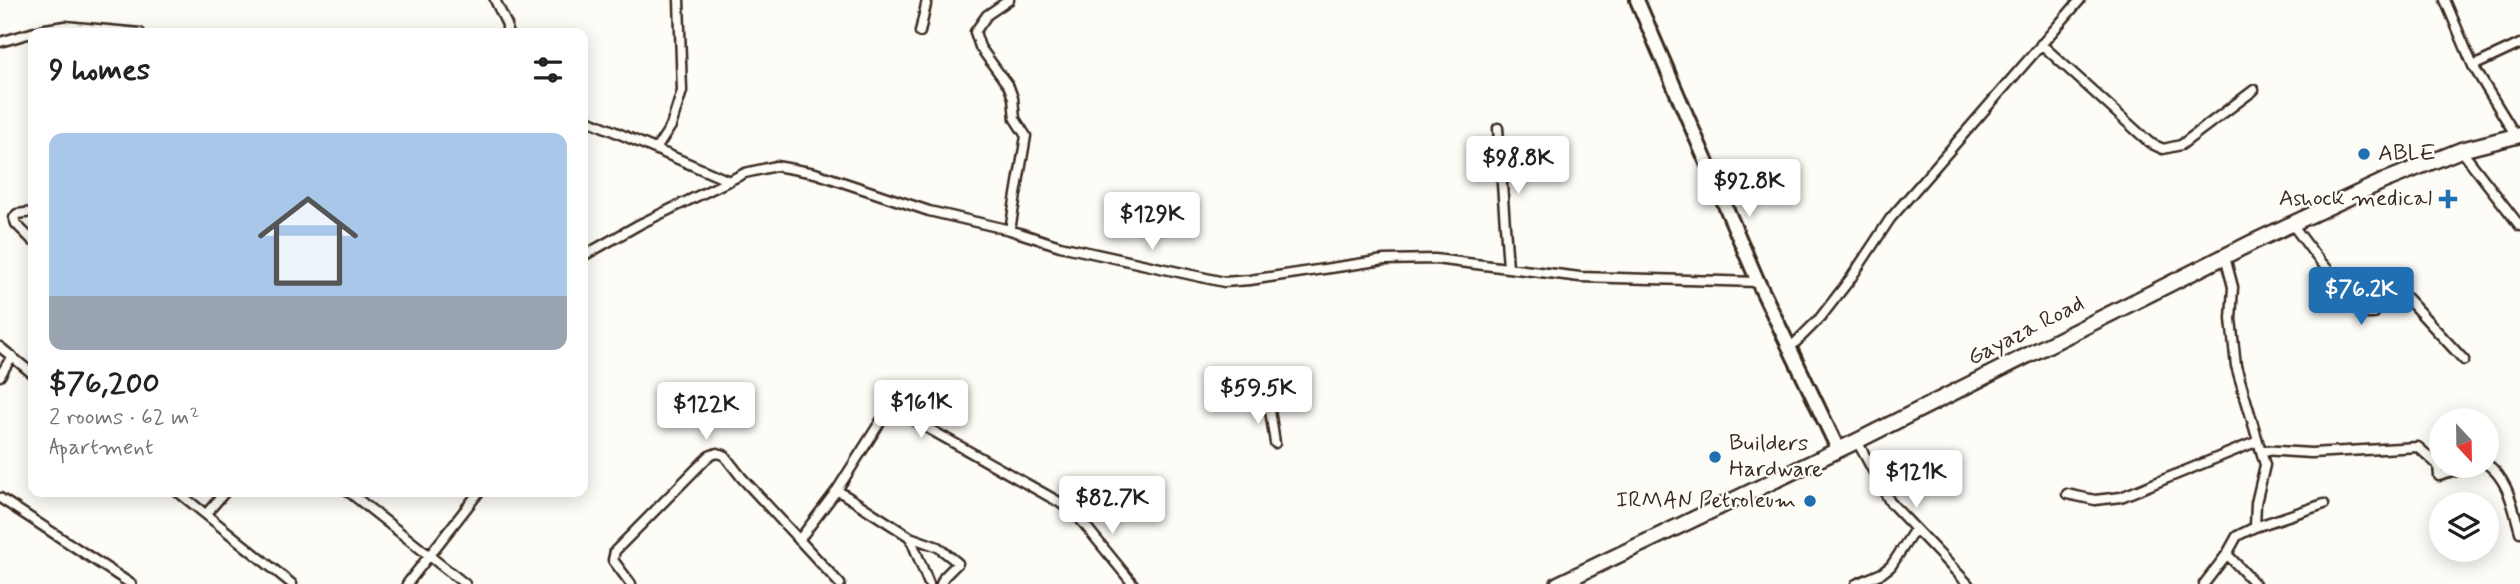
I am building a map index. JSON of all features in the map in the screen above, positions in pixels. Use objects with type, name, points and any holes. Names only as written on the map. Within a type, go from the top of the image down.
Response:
[{"type":"main road","name":"Gayaza Road","points":[[1558,584],[1857,441],[2225,257],[2384,181],[2461,150],[2518,136]]},
{"type":"street","points":[[495,0],[507,28]]},
{"type":"street","points":[[656,149],[671,126],[682,91],[679,0]]},
{"type":"street","points":[[920,32],[927,0]]},
{"type":"street","points":[[1009,0],[987,15],[975,32],[980,47],[1009,87],[1015,119],[1026,136],[1010,230]]},
{"type":"street","points":[[1637,0],[1758,282],[1838,449]]},
{"type":"street","points":[[1789,349],[1821,318],[1890,219],[2080,0]]},
{"type":"street","points":[[2445,0],[2473,66],[2518,136]]},
{"type":"street","points":[[52,28],[86,28]]},
{"type":"street","points":[[0,42],[28,34]]},
{"type":"street","points":[[2041,44],[2150,143],[2163,149],[2181,145],[2254,90]]},
{"type":"street","points":[[2473,66],[2520,44]]},
{"type":"street","points":[[588,120],[729,181]]},
{"type":"street","points":[[1498,128],[1508,267]]},
{"type":"street","points":[[2461,150],[2520,226]]},
{"type":"street","points":[[588,254],[639,224],[729,181],[762,168],[791,168],[848,183],[929,211],[1010,230],[1060,246],[1224,282],[1395,259],[1435,259],[1580,277],[1758,282]]},
{"type":"street","points":[[28,213],[17,214],[14,218],[16,224],[28,236]]},
{"type":"street","points":[[2292,224],[2315,255],[2367,314],[2372,314],[2396,293],[2401,292],[2464,359]]},
{"type":"street","points":[[2225,257],[2233,287],[2231,319],[2236,366],[2265,465],[2256,502],[2255,527]]},
{"type":"street","points":[[0,347],[28,370]]},
{"type":"street","points":[[0,376],[12,356]]},
{"type":"street","points":[[1269,404],[1275,443]]},
{"type":"street","points":[[799,540],[837,490],[884,416],[899,412],[1059,502],[1079,519],[1133,584]]},
{"type":"street","points":[[1857,441],[1889,502],[1968,584]]},
{"type":"street","points":[[2067,494],[2095,500],[2121,497],[2260,446],[2311,453],[2418,447],[2429,457]]},
{"type":"street","points":[[631,584],[613,561],[615,551],[709,456],[717,453],[724,455],[840,584]]},
{"type":"street","points":[[2499,476],[2507,489],[2520,532]]},
{"type":"street","points":[[837,490],[910,537],[938,547],[958,563],[941,584]]},
{"type":"street","points":[[184,497],[292,584]]},
{"type":"street","points":[[206,514],[221,497]]},
{"type":"street","points":[[355,497],[465,584]]},
{"type":"street","points":[[407,584],[475,497]]},
{"type":"street","points":[[0,498],[131,584]]},
{"type":"street","points":[[2204,584],[2228,554],[2237,536],[2255,527],[2324,504]]},
{"type":"street","points":[[1856,584],[1882,573],[1891,566],[1915,530]]},
{"type":"street","points":[[910,537],[929,584]]},
{"type":"street","points":[[2228,554],[2255,584]]},
{"type":"place","name":"ABLE","points":[[2364,154]]},
{"type":"place","name":"Ashock medical","points":[[2448,199]]},
{"type":"place","name":"Builders Hardware","points":[[1715,457]]},
{"type":"place","name":"IRMAN Petroleum","points":[[1810,501]]}]
